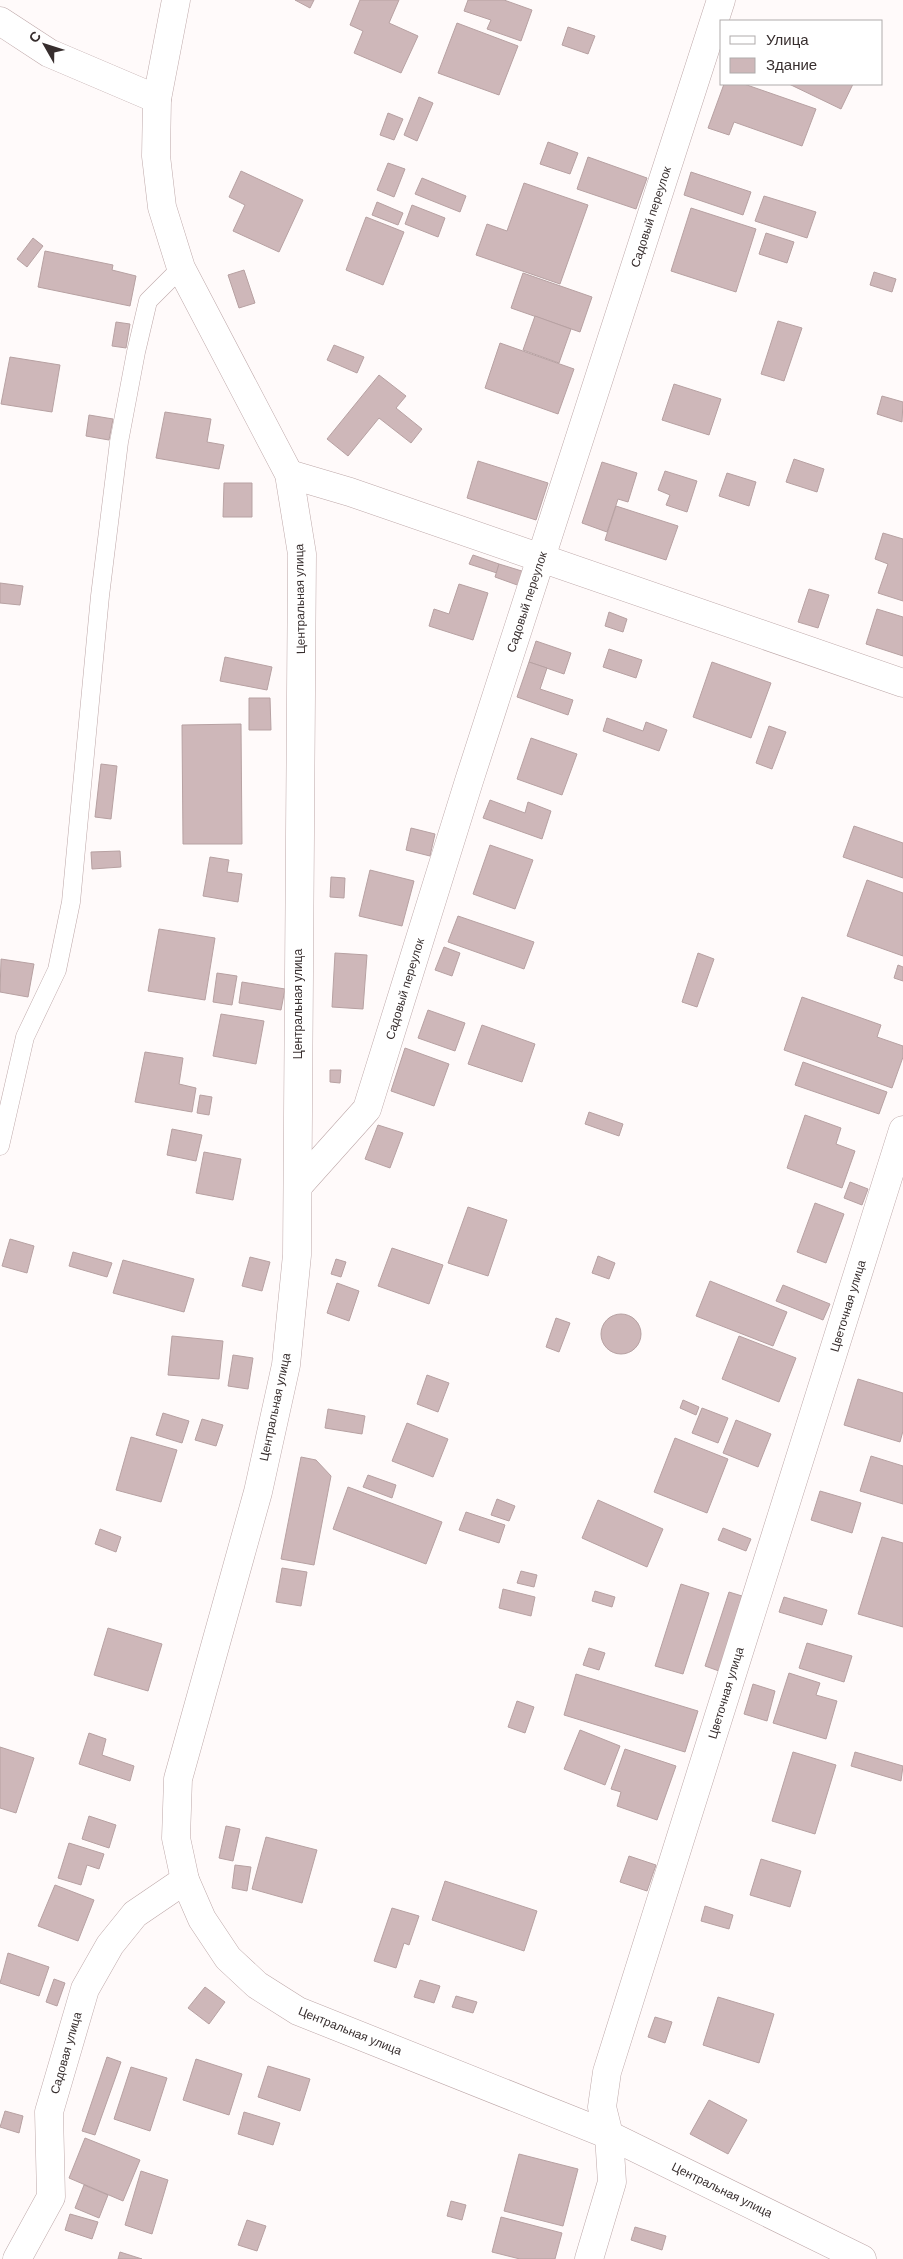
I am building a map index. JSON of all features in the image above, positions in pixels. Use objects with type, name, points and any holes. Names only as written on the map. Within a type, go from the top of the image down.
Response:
[{"type":"street","name":"Центральная улица","points":[[176,0],[157,99],[156,156],[162,207],[180,268],[289,474],[302,554],[298,974],[299,1185],[297,1255],[286,1364],[258,1492],[178,1779],[176,1838],[185,1880],[202,1919],[228,1958],[257,1985],[298,2011],[609,2135],[862,2259]]},
{"type":"street","name":"Садовый переулок","points":[[299,1185],[367,1109],[720,0]]},
{"type":"street","points":[[0,21],[49,53],[157,99]]},
{"type":"street","points":[[289,474],[350,492],[903,683]]},
{"type":"street","name":"Цветочная улица","points":[[589,2259],[612,2182],[609,2135],[602,2107],[608,2072],[903,1130]]},
{"type":"street","name":"Садовая улица","points":[[17,2259],[51,2197],[49,2112],[85,1989],[110,1945],[135,1914],[185,1880]]},
{"type":"lane","points":[[0,1146],[25,1037],[57,970],[71,902],[104,568],[119,442],[136,352],[148,301],[180,268]]},
{"type":"building","points":[[295,0],[314,0],[310,8]]},
{"type":"building","points":[[360,0],[399,0],[389,23],[418,36],[401,73],[354,53],[363,31],[350,25]]},
{"type":"building","points":[[468,0],[504,0],[532,10],[521,41],[487,29],[491,20],[464,11]]},
{"type":"building","points":[[457,23],[518,46],[499,95],[438,73]]},
{"type":"building","points":[[568,27],[595,36],[588,54],[562,45]]},
{"type":"building","points":[[724,85],[747,85],[816,109],[802,146],[734,122],[729,135],[708,128]]},
{"type":"building","points":[[791,85],[853,85],[841,109]]},
{"type":"building","points":[[419,97],[433,103],[417,141],[404,135]]},
{"type":"building","points":[[388,113],[403,119],[394,140],[380,135]]},
{"type":"building","points":[[548,142],[578,153],[570,174],[540,164]]},
{"type":"building","points":[[588,157],[647,178],[636,209],[577,189]]},
{"type":"building","points":[[388,163],[405,169],[394,197],[377,190]]},
{"type":"building","points":[[241,171],[303,200],[279,252],[233,231],[245,205],[229,197]]},
{"type":"building","points":[[691,172],[751,192],[743,215],[684,195]]},
{"type":"building","points":[[422,178],[466,196],[460,212],[415,194]]},
{"type":"building","points":[[524,183],[588,205],[560,284],[476,255],[487,224],[507,231]]},
{"type":"building","points":[[764,196],[816,212],[807,238],[755,221]]},
{"type":"building","points":[[377,202],[403,213],[398,225],[372,215]]},
{"type":"building","points":[[412,205],[445,218],[438,237],[405,224]]},
{"type":"building","points":[[691,208],[756,229],[736,292],[671,271]]},
{"type":"building","points":[[366,217],[404,232],[383,285],[346,270]]},
{"type":"building","points":[[766,233],[794,242],[787,263],[759,254]]},
{"type":"building","points":[[33,238],[43,246],[27,267],[17,259]]},
{"type":"building","points":[[45,251],[113,265],[112,270],[136,276],[130,306],[38,287]]},
{"type":"building","points":[[244,270],[255,303],[239,308],[228,275]]},
{"type":"building","points":[[874,272],[896,279],[892,292],[870,285]]},
{"type":"building","points":[[523,273],[592,297],[580,332],[511,308]]},
{"type":"building","points":[[535,316],[571,329],[559,363],[523,350]]},
{"type":"building","points":[[778,321],[802,328],[784,381],[761,374]]},
{"type":"building","points":[[116,322],[130,324],[126,348],[112,346]]},
{"type":"building","points":[[500,343],[574,369],[558,414],[485,388]]},
{"type":"building","points":[[334,345],[364,357],[357,373],[327,360]]},
{"type":"building","points":[[10,357],[60,365],[52,412],[1,404]]},
{"type":"building","points":[[379,375],[406,396],[396,408],[422,429],[411,443],[379,418],[348,456],[327,439]]},
{"type":"building","points":[[674,384],[721,399],[709,435],[662,420]]},
{"type":"building","points":[[882,396],[903,402],[902,422],[877,414]]},
{"type":"building","points":[[165,412],[211,419],[207,442],[224,445],[219,469],[156,458]]},
{"type":"building","points":[[89,415],[113,419],[109,440],[86,436]]},
{"type":"building","points":[[794,459],[824,469],[817,492],[786,482]]},
{"type":"building","points":[[478,461],[548,483],[536,520],[467,498]]},
{"type":"building","points":[[602,462],[637,473],[628,502],[618,499],[607,532],[582,523]]},
{"type":"building","points":[[665,471],[697,481],[687,512],[666,505],[670,495],[658,490]]},
{"type":"building","points":[[727,473],[756,482],[749,506],[719,496]]},
{"type":"building","points":[[224,483],[252,483],[252,517],[223,517]]},
{"type":"building","points":[[616,506],[678,526],[666,560],[605,540]]},
{"type":"building","points":[[883,533],[903,539],[903,601],[878,593],[888,564],[875,559]]},
{"type":"building","points":[[473,555],[499,564],[497,573],[469,564]]},
{"type":"building","points":[[499,564],[525,572],[520,586],[495,577]]},
{"type":"building","points":[[0,583],[23,586],[20,605],[0,603]]},
{"type":"building","points":[[459,584],[488,593],[473,640],[429,626],[434,609],[449,614]]},
{"type":"building","points":[[809,589],[829,595],[818,628],[798,622]]},
{"type":"building","points":[[877,609],[903,617],[903,656],[866,644]]},
{"type":"building","points":[[609,612],[627,619],[623,632],[605,626]]},
{"type":"building","points":[[536,641],[571,653],[564,674],[529,662]]},
{"type":"building","points":[[609,649],[642,660],[636,678],[603,667]]},
{"type":"building","points":[[225,657],[272,667],[267,690],[220,681]]},
{"type":"building","points":[[529,662],[547,668],[540,689],[573,700],[568,715],[517,697]]},
{"type":"building","points":[[712,662],[771,683],[751,738],[693,717]]},
{"type":"building","points":[[249,698],[270,698],[271,730],[249,730]]},
{"type":"building","points":[[607,718],[643,731],[646,722],[667,730],[659,751],[603,731]]},
{"type":"building","points":[[241,724],[242,844],[183,844],[182,725]]},
{"type":"building","points":[[769,726],[786,732],[772,769],[756,763]]},
{"type":"building","points":[[531,738],[577,754],[562,795],[517,779]]},
{"type":"building","points":[[101,764],[117,766],[111,819],[95,817]]},
{"type":"building","points":[[490,800],[525,813],[528,802],[551,811],[542,839],[483,818]]},
{"type":"building","points":[[854,826],[903,843],[903,878],[843,857]]},
{"type":"building","points":[[411,828],[435,834],[430,856],[406,850]]},
{"type":"building","points":[[490,845],[533,860],[515,909],[473,894]]},
{"type":"building","points":[[120,851],[121,867],[92,869],[91,852]]},
{"type":"building","points":[[210,857],[229,860],[227,872],[242,874],[238,902],[203,896]]},
{"type":"building","points":[[370,870],[414,881],[402,926],[359,916]]},
{"type":"building","points":[[331,877],[345,878],[344,898],[330,897]]},
{"type":"building","points":[[867,880],[903,893],[903,956],[847,936]]},
{"type":"building","points":[[458,916],[534,942],[524,969],[448,942]]},
{"type":"building","points":[[159,929],[215,938],[205,1000],[148,991]]},
{"type":"building","points":[[444,947],[460,953],[452,976],[435,970]]},
{"type":"building","points":[[335,953],[367,955],[363,1009],[332,1007]]},
{"type":"building","points":[[698,953],[714,959],[697,1007],[682,1002]]},
{"type":"building","points":[[1,959],[34,964],[28,997],[0,992]]},
{"type":"building","points":[[898,965],[903,967],[903,981],[894,978]]},
{"type":"building","points":[[217,973],[237,976],[232,1005],[213,1002]]},
{"type":"building","points":[[242,982],[285,989],[281,1010],[239,1003]]},
{"type":"building","points":[[802,997],[881,1025],[877,1037],[903,1046],[903,1057],[892,1088],[784,1050]]},
{"type":"building","points":[[428,1010],[465,1023],[455,1051],[418,1038]]},
{"type":"building","points":[[221,1014],[264,1021],[256,1064],[213,1056]]},
{"type":"building","points":[[482,1025],[535,1044],[522,1082],[468,1064]]},
{"type":"building","points":[[405,1048],[449,1064],[434,1106],[391,1091]]},
{"type":"building","points":[[145,1052],[183,1058],[179,1084],[196,1088],[192,1112],[135,1102]]},
{"type":"building","points":[[803,1062],[887,1092],[879,1114],[795,1085]]},
{"type":"building","points":[[330,1070],[341,1070],[340,1083],[330,1082]]},
{"type":"building","points":[[200,1095],[212,1097],[209,1115],[197,1113]]},
{"type":"building","points":[[589,1112],[623,1124],[619,1136],[585,1124]]},
{"type":"building","points":[[805,1115],[841,1128],[836,1144],[855,1151],[842,1188],[787,1168]]},
{"type":"building","points":[[378,1125],[403,1133],[390,1168],[365,1159]]},
{"type":"building","points":[[172,1129],[202,1135],[196,1161],[167,1155]]},
{"type":"building","points":[[204,1152],[241,1159],[233,1200],[196,1193]]},
{"type":"building","points":[[850,1182],[868,1189],[862,1205],[844,1198]]},
{"type":"building","points":[[815,1203],[844,1214],[826,1263],[797,1252]]},
{"type":"building","points":[[468,1207],[507,1220],[488,1276],[448,1263]]},
{"type":"building","points":[[10,1239],[34,1246],[27,1273],[2,1266]]},
{"type":"building","points":[[392,1248],[443,1265],[429,1304],[378,1286]]},
{"type":"building","points":[[73,1252],[112,1263],[107,1277],[69,1266]]},
{"type":"building","points":[[598,1256],[615,1263],[609,1279],[592,1273]]},
{"type":"building","points":[[250,1257],[270,1262],[262,1291],[242,1286]]},
{"type":"building","points":[[336,1259],[346,1262],[341,1277],[331,1274]]},
{"type":"building","points":[[123,1260],[194,1279],[184,1312],[113,1293]]},
{"type":"building","points":[[710,1281],[787,1312],[773,1346],[696,1316]]},
{"type":"building","points":[[337,1283],[359,1291],[349,1321],[327,1313]]},
{"type":"building","points":[[783,1285],[830,1304],[823,1320],[776,1301]]},
{"type":"building","points":[[621,1314],[635,1320],[641,1334],[635,1348],[621,1354],[607,1348],[601,1334],[607,1320]]},
{"type":"building","points":[[556,1318],[570,1323],[559,1352],[546,1347]]},
{"type":"building","points":[[172,1336],[223,1341],[219,1379],[168,1375]]},
{"type":"building","points":[[739,1336],[796,1358],[779,1402],[722,1379]]},
{"type":"building","points":[[233,1355],[253,1358],[248,1389],[228,1386]]},
{"type":"building","points":[[427,1375],[449,1383],[438,1412],[417,1404]]},
{"type":"building","points":[[858,1379],[903,1393],[903,1431],[900,1442],[844,1425]]},
{"type":"building","points":[[683,1400],[699,1407],[696,1415],[680,1408]]},
{"type":"building","points":[[702,1408],[728,1418],[718,1443],[692,1433]]},
{"type":"building","points":[[328,1409],[365,1416],[362,1434],[325,1428]]},
{"type":"building","points":[[163,1413],[189,1421],[182,1443],[156,1435]]},
{"type":"building","points":[[202,1419],[223,1425],[216,1446],[195,1440]]},
{"type":"building","points":[[736,1420],[771,1434],[758,1467],[723,1453]]},
{"type":"building","points":[[407,1423],[448,1439],[433,1477],[392,1461]]},
{"type":"building","points":[[131,1437],[177,1450],[161,1502],[116,1490]]},
{"type":"building","points":[[675,1438],[728,1459],[707,1513],[654,1492]]},
{"type":"building","points":[[871,1456],[903,1466],[903,1504],[860,1491]]},
{"type":"building","points":[[301,1457],[316,1460],[331,1476],[314,1565],[281,1559]]},
{"type":"building","points":[[368,1475],[396,1485],[392,1498],[363,1487]]},
{"type":"building","points":[[348,1487],[442,1522],[426,1564],[333,1529]]},
{"type":"building","points":[[820,1491],[861,1503],[852,1533],[811,1520]]},
{"type":"building","points":[[497,1499],[515,1506],[509,1521],[491,1515]]},
{"type":"building","points":[[598,1500],[663,1529],[647,1567],[582,1538]]},
{"type":"building","points":[[466,1512],[505,1525],[499,1543],[459,1530]]},
{"type":"building","points":[[723,1528],[751,1539],[746,1551],[718,1540]]},
{"type":"building","points":[[100,1529],[121,1537],[116,1552],[95,1544]]},
{"type":"building","points":[[882,1537],[903,1543],[903,1627],[858,1614]]},
{"type":"building","points":[[282,1568],[307,1572],[301,1606],[276,1602]]},
{"type":"building","points":[[521,1571],[537,1575],[534,1587],[517,1583]]},
{"type":"building","points":[[681,1584],[709,1593],[683,1674],[655,1666]]},
{"type":"building","points":[[503,1589],[535,1597],[531,1616],[499,1608]]},
{"type":"building","points":[[595,1591],[615,1597],[612,1607],[592,1601]]},
{"type":"building","points":[[729,1592],[742,1596],[719,1671],[705,1666]]},
{"type":"building","points":[[784,1597],[827,1610],[822,1625],[779,1612]]},
{"type":"building","points":[[108,1628],[162,1644],[148,1691],[94,1675]]},
{"type":"building","points":[[807,1643],[852,1656],[844,1682],[799,1668]]},
{"type":"building","points":[[589,1648],[605,1653],[599,1670],[583,1665]]},
{"type":"building","points":[[789,1673],[820,1683],[816,1695],[837,1701],[826,1739],[773,1723]]},
{"type":"building","points":[[576,1674],[698,1711],[685,1752],[564,1715]]},
{"type":"building","points":[[753,1684],[775,1691],[767,1721],[744,1714]]},
{"type":"building","points":[[517,1701],[534,1707],[525,1733],[508,1727]]},
{"type":"building","points":[[580,1730],[620,1746],[605,1785],[564,1769]]},
{"type":"building","points":[[89,1733],[106,1739],[102,1755],[134,1766],[130,1781],[79,1764]]},
{"type":"building","points":[[0,1747],[34,1758],[16,1813],[0,1808]]},
{"type":"building","points":[[625,1749],[676,1766],[657,1820],[617,1806],[621,1792],[611,1789]]},
{"type":"building","points":[[793,1752],[836,1765],[815,1834],[772,1821]]},
{"type":"building","points":[[855,1752],[903,1766],[901,1781],[851,1766]]},
{"type":"building","points":[[89,1816],[116,1825],[109,1848],[82,1839]]},
{"type":"building","points":[[226,1826],[240,1829],[233,1861],[219,1858]]},
{"type":"building","points":[[266,1837],[317,1850],[302,1903],[252,1889]]},
{"type":"building","points":[[69,1843],[104,1854],[99,1869],[87,1865],[81,1885],[58,1878]]},
{"type":"building","points":[[629,1856],[656,1865],[647,1891],[620,1882]]},
{"type":"building","points":[[761,1859],[801,1871],[790,1907],[750,1895]]},
{"type":"building","points":[[235,1865],[251,1867],[247,1891],[232,1888]]},
{"type":"building","points":[[445,1881],[537,1911],[524,1951],[432,1920]]},
{"type":"building","points":[[55,1885],[94,1900],[78,1941],[38,1926]]},
{"type":"building","points":[[705,1906],[733,1915],[729,1929],[701,1921]]},
{"type":"building","points":[[392,1908],[419,1916],[409,1945],[404,1943],[396,1968],[374,1961]]},
{"type":"building","points":[[8,1953],[49,1967],[39,1996],[0,1983]]},
{"type":"building","points":[[54,1979],[65,1983],[57,2006],[46,2002]]},
{"type":"building","points":[[420,1980],[440,1986],[434,2003],[414,1997]]},
{"type":"building","points":[[205,1987],[225,2002],[209,2024],[188,2008]]},
{"type":"building","points":[[456,1996],[477,2002],[473,2013],[452,2007]]},
{"type":"building","points":[[718,1997],[774,2014],[759,2063],[703,2045]]},
{"type":"building","points":[[655,2017],[672,2022],[665,2043],[648,2037]]},
{"type":"building","points":[[107,2057],[121,2062],[95,2135],[82,2131]]},
{"type":"building","points":[[196,2059],[242,2074],[229,2115],[183,2100]]},
{"type":"building","points":[[268,2066],[310,2079],[300,2111],[258,2097]]},
{"type":"building","points":[[131,2067],[167,2078],[150,2131],[114,2119]]},
{"type":"building","points":[[709,2100],[747,2120],[728,2154],[690,2134]]},
{"type":"building","points":[[5,2111],[23,2116],[19,2133],[0,2127]]},
{"type":"building","points":[[244,2112],[280,2123],[273,2145],[238,2134]]},
{"type":"building","points":[[85,2138],[140,2160],[123,2201],[69,2178]]},
{"type":"building","points":[[519,2154],[578,2169],[563,2226],[504,2211]]},
{"type":"building","points":[[141,2171],[168,2180],[152,2234],[125,2225]]},
{"type":"building","points":[[84,2185],[108,2195],[99,2218],[75,2208]]},
{"type":"building","points":[[451,2201],[466,2205],[462,2220],[447,2216]]},
{"type":"building","points":[[70,2214],[98,2222],[92,2239],[65,2230]]},
{"type":"building","points":[[501,2217],[562,2233],[555,2259],[520,2259],[492,2252]]},
{"type":"building","points":[[247,2220],[266,2226],[257,2251],[238,2245]]},
{"type":"building","points":[[635,2227],[666,2236],[662,2250],[631,2240]]},
{"type":"building","points":[[120,2252],[142,2259],[118,2259]]}]
